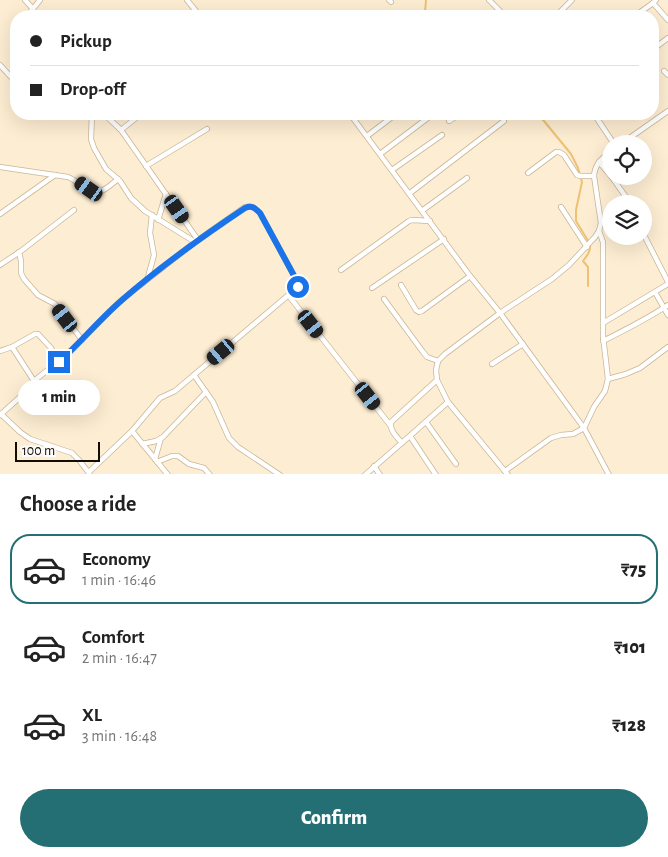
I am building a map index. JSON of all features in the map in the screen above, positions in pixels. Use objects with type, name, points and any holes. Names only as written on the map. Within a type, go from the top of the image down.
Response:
[{"type":"street","points":[[25,0],[33,10],[40,0]]},
{"type":"street","points":[[187,0],[195,10]]},
{"type":"street","points":[[562,10],[572,0]]},
{"type":"street","points":[[643,10],[655,1],[668,20]]},
{"type":"street","points":[[0,65],[10,76]]},
{"type":"street","points":[[92,120],[91,139],[106,169],[118,179],[135,202],[158,220],[197,241]]},
{"type":"street","points":[[110,120],[121,130],[197,241]]},
{"type":"street","points":[[121,130],[134,120]]},
{"type":"street","points":[[355,120],[584,428],[609,474]]},
{"type":"street","points":[[367,136],[388,120]]},
{"type":"street","points":[[380,154],[425,120]]},
{"type":"street","points":[[598,120],[608,135]]},
{"type":"street","points":[[634,135],[655,120]]},
{"type":"street","points":[[410,193],[504,121]]},
{"type":"street","points":[[146,166],[207,129]]},
{"type":"street","points":[[392,170],[442,135]]},
{"type":"street","points":[[528,173],[556,152],[559,152],[564,155],[575,173],[583,176],[594,176]]},
{"type":"street","points":[[599,230],[603,242],[602,323],[608,379],[605,391],[594,407],[584,428],[573,434],[551,438],[506,472],[448,402],[437,380],[436,370],[438,362],[444,354],[560,272],[588,246],[599,230],[601,223],[594,176],[598,162],[602,159]]},
{"type":"street","points":[[598,162],[602,166]]},
{"type":"street","points":[[0,167],[72,178],[97,192],[105,189],[118,179]]},
{"type":"street","points":[[0,214],[55,175]]},
{"type":"street","points":[[423,210],[467,178]]},
{"type":"street","points":[[158,220],[166,194]]},
{"type":"street","points":[[250,206],[260,213],[298,283],[298,287],[175,391],[160,398],[132,431],[90,473],[72,453],[30,439],[1,415],[34,381],[59,362],[112,309],[148,278],[197,241],[250,206]]},
{"type":"street","points":[[561,207],[588,246]]},
{"type":"street","points":[[0,265],[74,210]]},
{"type":"street","points":[[148,278],[154,255],[150,233],[152,215]]},
{"type":"street","points":[[341,270],[412,220],[430,221]]},
{"type":"street","points":[[372,288],[444,239]]},
{"type":"street","points":[[602,323],[668,283],[649,245]]},
{"type":"street","points":[[19,252],[21,273],[24,279],[38,295],[55,304],[82,340]]},
{"type":"street","points":[[401,285],[419,312],[470,276]]},
{"type":"street","points":[[655,292],[666,306],[668,315]]},
{"type":"street","points":[[289,296],[390,424],[392,430],[402,443]]},
{"type":"street","points":[[384,299],[427,357],[438,362]]},
{"type":"street","points":[[603,341],[650,317],[666,306]]},
{"type":"street","points":[[0,351],[38,334],[59,362]]},
{"type":"street","points":[[492,364],[523,344]]},
{"type":"street","points":[[12,347],[34,381]]},
{"type":"street","points":[[608,379],[640,368],[668,347]]},
{"type":"street","points":[[194,375],[217,408],[228,438],[238,447],[280,474]]},
{"type":"street","points":[[390,424],[437,380]]},
{"type":"street","points":[[142,444],[161,438],[206,392]]},
{"type":"street","points":[[365,474],[448,402]]},
{"type":"street","points":[[426,422],[456,464]]},
{"type":"street","points":[[132,431],[168,474]]},
{"type":"street","points":[[410,436],[436,474]]},
{"type":"street","points":[[156,461],[161,438]]},
{"type":"street","points":[[156,461],[178,456],[189,464],[201,467],[210,474]]},
{"type":"street","points":[[374,466],[380,474]]},
{"type":"waterway","points":[[425,10],[426,0]]},
{"type":"waterway","points":[[543,120],[571,154],[582,182],[576,210],[576,221],[590,244],[589,251],[583,261],[588,267],[588,286]]},
{"type":"route","points":[[59,362],[112,309],[148,278],[195,242],[250,206],[260,213],[298,283],[298,287]]}]
